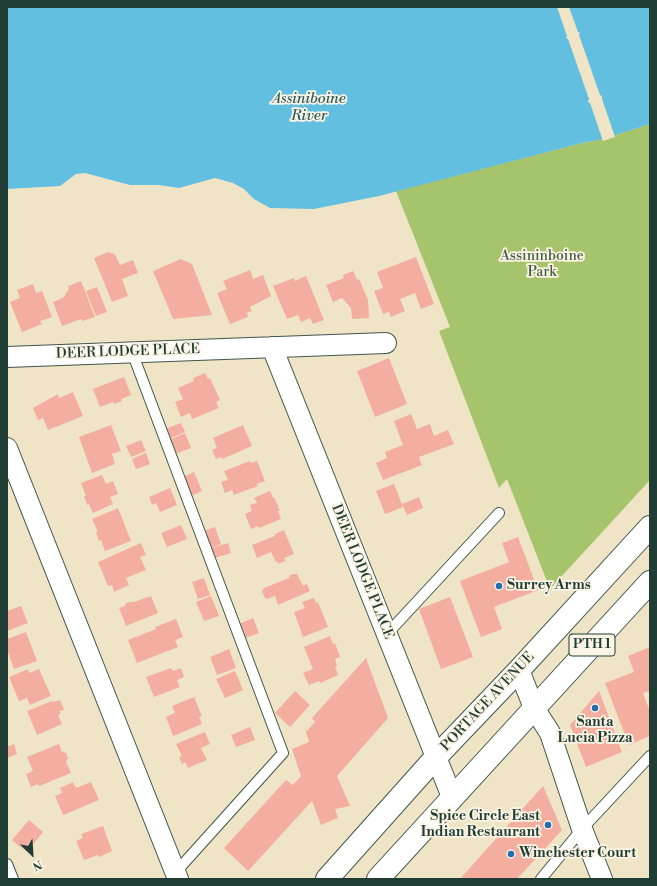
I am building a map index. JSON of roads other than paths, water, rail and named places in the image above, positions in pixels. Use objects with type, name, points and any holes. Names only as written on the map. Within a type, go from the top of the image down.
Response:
[{"type":"highway","name":"PORTAGE AVENUE","points":[[330,878],[436,757],[519,670],[650,527]]},
{"type":"highway","name":"PTH 1","points":[[378,879],[650,582]]},
{"type":"street","name":"DEER LODGE PLACE","points":[[7,357],[386,343]]},
{"type":"street","name":"DEER LODGE PLACE","points":[[272,347],[452,797]]},
{"type":"street","points":[[7,448],[176,876]]},
{"type":"street","points":[[519,670],[534,708],[550,733],[582,829],[602,879]]},
{"type":"lane","points":[[132,352],[283,753],[176,876]]},
{"type":"lane","points":[[387,634],[499,513]]},
{"type":"lane","points":[[541,879],[582,829],[650,756]]},
{"type":"lane","points":[[7,864],[13,879]]},
{"type":"water","name":"Assiniboine River","points":[[7,7],[650,7],[650,124],[603,139],[582,143],[379,196],[314,209],[270,208],[254,199],[244,189],[233,183],[215,178],[179,188],[159,185],[130,185],[85,173],[76,174],[60,186],[7,189]]},
{"type":"place","name":"Surrey Arms","points":[[499,586]]},
{"type":"place","name":"Santa Lucia Pizza","points":[[595,708]]},
{"type":"place","name":"Spice Circle East Indian Restaurant","points":[[548,825]]},
{"type":"place","name":"Winchester Court","points":[[511,854]]},
{"type":"park label","name":"Assininboine Park","points":[[542,266]]}]
